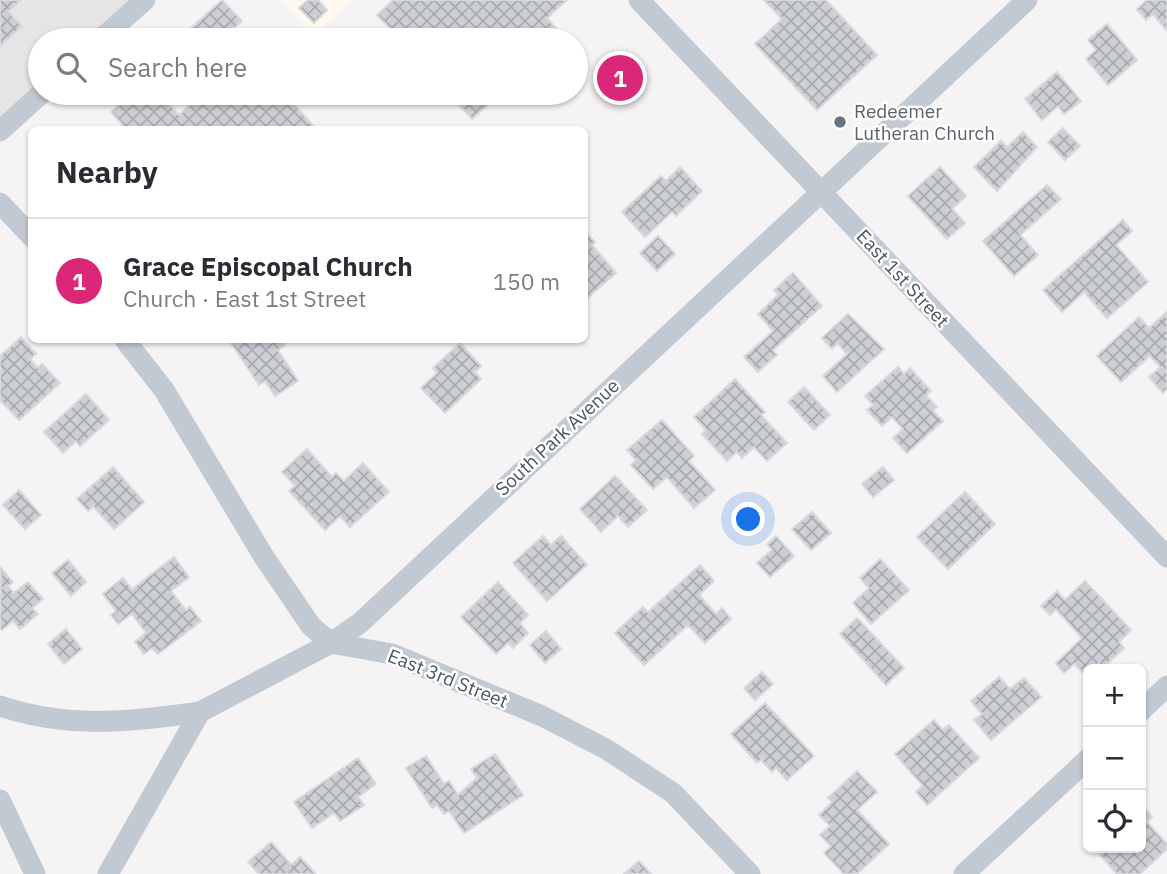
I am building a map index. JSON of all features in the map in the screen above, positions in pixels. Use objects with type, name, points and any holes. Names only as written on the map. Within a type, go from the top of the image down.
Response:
[{"type":"street","points":[[114,28],[145,0]]},
{"type":"street","name":"East 1st Street","points":[[639,0],[1167,557]]},
{"type":"street","name":"South Park Avenue","points":[[200,712],[331,643],[387,600],[446,540],[819,190],[1027,0]]},
{"type":"street","points":[[0,131],[29,105]]},
{"type":"street","points":[[0,203],[28,233]]},
{"type":"street","points":[[127,343],[164,390],[290,597],[311,626],[331,643]]},
{"type":"street","name":"East 3rd Street","points":[[331,643],[392,653],[542,716],[606,749],[673,793],[750,874]]},
{"type":"street","points":[[1146,705],[1167,686]]},
{"type":"street","points":[[0,706],[27,715],[100,723],[200,712]]},
{"type":"street","points":[[108,874],[200,712]]},
{"type":"street","points":[[964,874],[1083,764]]},
{"type":"street","points":[[0,800],[35,874]]},
{"type":"shaded area","points":[[0,0],[133,0],[102,28],[28,28],[28,95],[0,121]]},
{"type":"shaded area","points":[[281,0],[352,0],[322,28],[307,28]]},
{"type":"building","points":[[0,0],[21,0],[8,11],[22,26],[0,46]]},
{"type":"building","points":[[222,0],[242,21],[234,28],[191,28]]},
{"type":"building","points":[[308,0],[318,0],[327,10],[314,23],[299,8]]},
{"type":"building","points":[[393,0],[567,0],[547,18],[556,28],[389,28],[377,15]]},
{"type":"building","name":"Redeemer Lutheran Church","points":[[764,0],[826,0],[877,55],[817,110],[755,44],[782,19]]},
{"type":"building","points":[[1147,0],[1167,0],[1167,31],[1153,14],[1146,20],[1137,9]]},
{"type":"building","points":[[1107,24],[1137,60],[1108,85],[1086,59],[1096,50],[1088,40]]},
{"type":"building","points":[[1057,72],[1081,101],[1064,114],[1058,106],[1042,120],[1025,99]]},
{"type":"building","points":[[119,105],[170,105],[179,115],[190,105],[295,105],[313,126],[123,126],[111,112]]},
{"type":"building","points":[[459,105],[488,105],[472,119]]},
{"type":"building","points":[[1063,128],[1080,146],[1065,160],[1048,142]]},
{"type":"building","points":[[1023,132],[1037,147],[997,191],[974,167],[1001,141],[1007,147]]},
{"type":"building","points":[[680,167],[702,191],[676,216],[672,212],[645,237],[622,212],[661,176],[666,181]]},
{"type":"building","points":[[940,167],[966,196],[952,209],[965,223],[947,239],[908,196]]},
{"type":"building","points":[[1047,185],[1061,199],[1020,235],[1038,255],[1014,276],[983,241]]},
{"type":"building","points":[[1123,220],[1132,231],[1116,245],[1148,282],[1107,318],[1084,292],[1062,312],[1043,290]]},
{"type":"building","points":[[588,234],[595,242],[592,245],[616,273],[588,298]]},
{"type":"building","points":[[658,236],[675,254],[657,271],[640,253]]},
{"type":"building","points":[[793,273],[822,306],[773,350],[777,355],[758,372],[744,357],[773,331],[758,314],[778,295],[774,290]]},
{"type":"building","points":[[1167,312],[1167,389],[1163,393],[1149,377],[1160,367],[1150,356],[1121,382],[1097,356],[1139,317],[1149,328]]},
{"type":"building","points":[[848,314],[884,349],[837,392],[823,376],[847,354],[837,343],[832,349],[822,338]]},
{"type":"building","points":[[21,337],[36,354],[30,359],[38,368],[42,364],[60,383],[19,420],[0,400],[0,356]]},
{"type":"building","points":[[231,343],[284,343],[285,345],[278,350],[298,381],[275,396],[265,381],[259,385]]},
{"type":"building","points":[[460,343],[481,366],[475,372],[481,379],[445,413],[421,388],[437,373],[433,368]]},
{"type":"building","points":[[898,367],[904,374],[910,368],[931,391],[926,395],[937,407],[933,411],[943,421],[907,453],[893,438],[903,429],[892,417],[882,426],[867,410],[873,405],[865,396]]},
{"type":"building","points":[[735,379],[765,412],[761,415],[787,443],[767,461],[754,447],[742,458],[737,452],[727,461],[702,434],[706,430],[694,417]]},
{"type":"building","points":[[804,387],[830,415],[814,430],[788,402]]},
{"type":"building","points":[[86,394],[109,420],[80,446],[76,441],[63,453],[44,432]]},
{"type":"building","points":[[662,420],[694,456],[689,461],[715,490],[694,508],[667,477],[653,489],[631,465],[636,460],[627,450]]},
{"type":"building","points":[[307,449],[332,477],[336,473],[344,481],[363,463],[389,492],[350,527],[340,516],[325,530],[289,491],[295,486],[282,472]]},
{"type":"building","points":[[113,467],[144,502],[114,529],[93,506],[88,511],[77,499]]},
{"type":"building","points":[[883,467],[894,480],[873,497],[862,484]]},
{"type":"building","points":[[615,476],[647,510],[628,527],[618,516],[601,532],[580,509]]},
{"type":"building","points":[[19,490],[41,515],[25,529],[3,505]]},
{"type":"building","points":[[965,492],[995,524],[948,569],[917,537]]},
{"type":"building","points":[[812,512],[831,533],[811,550],[792,529]]},
{"type":"building","points":[[543,536],[551,545],[561,536],[587,565],[547,601],[513,563]]},
{"type":"building","points":[[776,536],[794,556],[770,577],[757,563],[772,550],[767,544]]},
{"type":"building","points":[[174,557],[189,577],[171,591],[186,610],[190,607],[201,621],[158,654],[152,648],[144,654],[135,642],[146,633],[132,614],[118,624],[111,615],[116,611],[103,594],[123,578],[132,589]]},
{"type":"building","points":[[880,559],[909,590],[871,624],[853,603],[869,588],[860,578]]},
{"type":"building","points":[[68,560],[86,582],[71,596],[52,573]]},
{"type":"building","points":[[700,565],[714,581],[699,595],[716,614],[722,608],[731,619],[705,643],[688,625],[644,665],[615,633],[643,607],[648,612]]},
{"type":"building","points":[[1,568],[13,582],[8,586],[14,593],[28,582],[43,599],[32,608],[38,614],[20,629],[13,621],[2,630],[0,628]]},
{"type":"building","points":[[1085,581],[1131,630],[1119,642],[1124,648],[1107,664],[1083,664],[1083,673],[1074,664],[1064,673],[1056,663],[1082,638],[1056,609],[1050,615],[1041,606],[1057,591],[1065,600]]},
{"type":"building","points":[[498,582],[528,615],[520,623],[528,633],[513,648],[508,643],[496,654],[461,617]]},
{"type":"building","points":[[857,618],[904,668],[886,685],[840,634]]},
{"type":"building","points":[[66,629],[82,649],[64,664],[48,644]]},
{"type":"building","points":[[546,631],[561,649],[545,663],[530,645]]},
{"type":"building","points":[[762,672],[773,684],[755,700],[744,688]]},
{"type":"building","points":[[999,677],[1010,689],[1024,678],[1041,697],[991,740],[974,720],[982,714],[971,701]]},
{"type":"building","points":[[765,703],[814,756],[787,780],[776,768],[772,772],[761,760],[757,763],[731,734]]},
{"type":"building","points":[[934,720],[943,730],[949,725],[979,758],[927,805],[916,792],[923,786],[895,754]]},
{"type":"building","points":[[495,754],[523,795],[464,833],[449,811],[444,814],[437,805],[432,808],[406,768],[426,756],[444,784],[449,781],[458,795],[477,778],[471,769]]},
{"type":"building","points":[[358,758],[376,784],[358,797],[364,805],[340,821],[334,813],[312,828],[294,802]]},
{"type":"building","points":[[857,771],[877,792],[857,810],[889,844],[857,874],[844,874],[824,853],[831,846],[820,835],[830,826],[819,815],[832,802],[828,798]]},
{"type":"building","points":[[1146,810],[1152,817],[1147,822],[1167,844],[1167,849],[1140,874],[1117,874],[1100,855],[1146,853]]},
{"type":"building","points":[[271,842],[291,865],[300,857],[316,874],[259,874],[248,862]]},
{"type":"building","points":[[639,861],[651,874],[624,874]]},
{"type":"place","name":"Grace Episcopal Church","points":[[620,78]]},
{"type":"place","name":"Redeemer Lutheran Church","points":[[840,122]]}]
